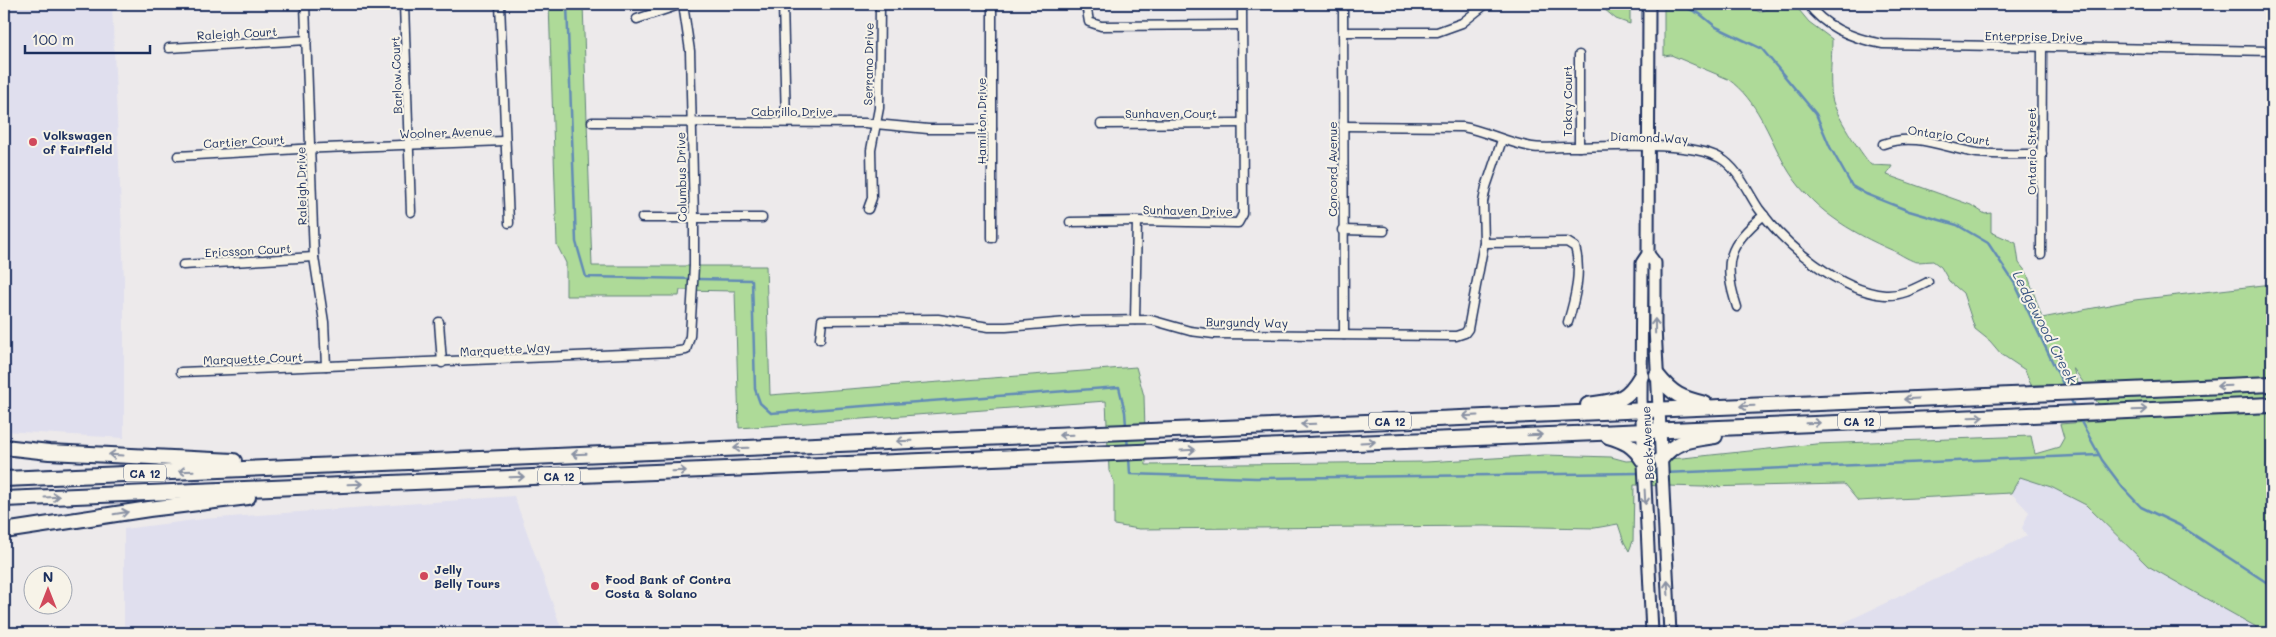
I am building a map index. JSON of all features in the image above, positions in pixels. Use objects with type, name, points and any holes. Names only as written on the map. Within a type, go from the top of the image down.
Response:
[{"type":"highway","points":[[1658,375],[1672,392],[1682,398],[1720,407]]},
{"type":"highway","points":[[1500,415],[1618,399],[1629,395],[1641,376]]},
{"type":"highway","name":"CA 12","points":[[4,478],[2272,384]]},
{"type":"highway","name":"CA 12","points":[[4,499],[2272,405]]},
{"type":"highway","points":[[1661,459],[1668,450],[1678,443],[1743,433],[1779,424]]},
{"type":"highway","points":[[1598,433],[1627,442],[1636,449],[1643,460]]},
{"type":"highway","points":[[4,447],[49,452],[243,461],[287,466]]},
{"type":"highway","points":[[4,531],[198,502],[284,494],[329,485]]},
{"type":"street","name":"Raleigh Drive","points":[[305,4],[312,148],[314,257],[324,322],[326,366]]},
{"type":"street","name":"Barlow Court","points":[[404,4],[411,212]]},
{"type":"street","name":"Woolner Avenue","points":[[312,148],[504,141],[500,4]]},
{"type":"street","points":[[637,19],[682,4]]},
{"type":"street","name":"Columbus Drive","points":[[682,4],[690,51],[694,218],[694,266],[691,290],[690,336],[686,350]]},
{"type":"street","points":[[783,4],[786,122]]},
{"type":"street","name":"Serrano Drive","points":[[868,209],[872,198],[871,150],[879,108],[880,4]]},
{"type":"street","name":"Hamilton Drive","points":[[992,4],[992,238]]},
{"type":"street","points":[[1086,4],[1089,22],[1101,26],[1241,25]]},
{"type":"street","name":"Sunhaven Drive","points":[[1136,320],[1137,221],[1238,223],[1243,214],[1242,4]]},
{"type":"street","name":"Concord Avenue","points":[[1343,4],[1342,230],[1344,335]]},
{"type":"street","points":[[1343,32],[1437,32],[1462,24],[1486,4]]},
{"type":"street","name":"Enterprise Drive","points":[[1808,4],[1826,22],[1838,30],[1865,41],[1883,44],[2272,51]]},
{"type":"street","name":"Beck Avenue","points":[[1649,7],[1648,254],[1642,263],[1641,410],[1652,633]]},
{"type":"street","name":"Raleigh Court","points":[[169,48],[307,40]]},
{"type":"street","name":"Ontario Street","points":[[2041,254],[2042,47]]},
{"type":"street","name":"Tokay Court","points":[[1578,56],[1579,147]]},
{"type":"street","name":"Cabrillo Drive","points":[[592,122],[786,122],[876,124],[928,129],[992,129]]},
{"type":"street","name":"Sunhaven Court","points":[[1101,124],[1242,123]]},
{"type":"street","name":"Diamond Way","points":[[1343,126],[1462,127],[1478,129],[1502,140],[1533,148],[1649,147],[1696,150],[1721,158],[1740,178],[1764,215],[1788,242],[1828,273],[1866,292],[1886,295],[1906,293],[1928,282]]},
{"type":"street","name":"Ontario Court","points":[[1883,144],[1893,140],[1910,139],[1929,141],[1976,153],[2042,154]]},
{"type":"street","name":"Burgundy Way","points":[[820,340],[822,320],[938,319],[989,327],[1078,321],[1151,320],[1190,331],[1214,334],[1456,336],[1465,333],[1468,329],[1484,243],[1483,202],[1486,187],[1502,140]]},
{"type":"street","points":[[504,141],[509,223]]},
{"type":"street","name":"Cartier Court","points":[[178,156],[312,148]]},
{"type":"street","points":[[1737,306],[1728,271],[1732,253],[1737,242],[1764,215]]},
{"type":"street","points":[[642,218],[762,218]]},
{"type":"street","points":[[1070,222],[1137,221]]},
{"type":"street","points":[[1342,230],[1384,231]]},
{"type":"street","points":[[1484,243],[1567,242],[1575,247],[1579,259],[1575,300],[1568,322]]},
{"type":"street","name":"Beck Avenue","points":[[1648,254],[1655,263],[1659,410],[1670,633]]},
{"type":"street","name":"Ericsson Court","points":[[183,265],[314,257]]},
{"type":"street","points":[[439,322],[442,363]]},
{"type":"street","name":"Marquette Way","points":[[326,366],[442,363],[686,350]]},
{"type":"street","name":"Marquette Court","points":[[181,372],[326,366]]},
{"type":"shaded area","points":[[4,4],[112,4],[124,279],[124,438],[4,431]]},
{"type":"shaded area","points":[[2020,477],[2051,487],[2086,506],[2148,566],[2267,633],[1842,633],[1839,625],[2027,536],[2022,528],[2029,512],[2011,493]]},
{"type":"shaded area","points":[[514,496],[563,633],[124,633],[124,529],[203,519]]},
{"type":"green space","points":[[549,4],[583,4],[592,266],[766,266],[770,395],[1136,367],[1144,396],[1146,465],[1426,462],[1545,455],[1611,457],[1626,461],[1683,458],[1816,444],[2031,436],[2035,454],[2059,447],[2064,438],[2060,424],[2110,420],[2073,368],[2078,384],[2031,385],[2025,370],[2001,354],[1990,341],[1975,329],[1963,293],[1949,281],[1941,267],[1933,261],[1915,262],[1862,236],[1832,217],[1806,194],[1795,180],[1785,165],[1761,118],[1747,97],[1738,88],[1728,79],[1671,55],[1664,56],[1664,4],[1740,4],[1760,12],[1778,4],[1794,4],[1809,22],[1832,39],[1832,98],[1843,123],[1866,159],[1871,165],[1892,166],[1887,175],[1971,205],[1985,214],[1991,213],[1991,232],[2016,243],[2019,263],[2027,273],[2042,318],[2135,300],[2272,284],[2272,633],[2267,633],[2148,566],[2086,505],[2051,487],[2020,477],[2011,493],[1858,501],[1844,484],[1702,487],[1634,485],[1633,541],[1629,551],[1618,524],[1595,528],[1484,526],[1139,529],[1114,525],[1114,481],[1109,471],[1106,401],[739,428],[735,291],[680,290],[679,296],[566,296],[566,263],[557,245]]},
{"type":"green space","points":[[1598,4],[1630,4],[1630,24],[1616,19]]},
{"type":"waterway","points":[[567,4],[576,242],[586,277],[752,280],[755,389],[760,403],[771,413],[1119,387],[1126,426]]},
{"type":"waterway","name":"Ledgewood Creek","points":[[1679,4],[1700,14],[1716,27],[1762,49],[1816,114],[1830,147],[1852,186],[1866,194],[1909,211],[1957,225],[1988,243],[2015,284],[2065,388]]},
{"type":"waterway","name":"Ledgewood Creek","points":[[2070,398],[2075,408]]},
{"type":"waterway","name":"Ledgewood Creek","points":[[2079,418],[2102,460],[2123,488],[2141,507],[2179,525],[2272,586]]},
{"type":"waterway","points":[[1127,437],[1128,449]]},
{"type":"waterway","points":[[1664,473],[2099,455]]},
{"type":"waterway","points":[[1129,457],[1130,474],[1256,478],[1641,473]]},
{"type":"waterway","points":[[1647,473],[1659,473]]},
{"type":"place","name":"Volkswagen of Fairfield","points":[[33,142]]},
{"type":"place","name":"Jelly Belly Tours","points":[[424,576]]},
{"type":"place","name":"Food Bank of Contra Costa & Solano","points":[[595,586]]}]
